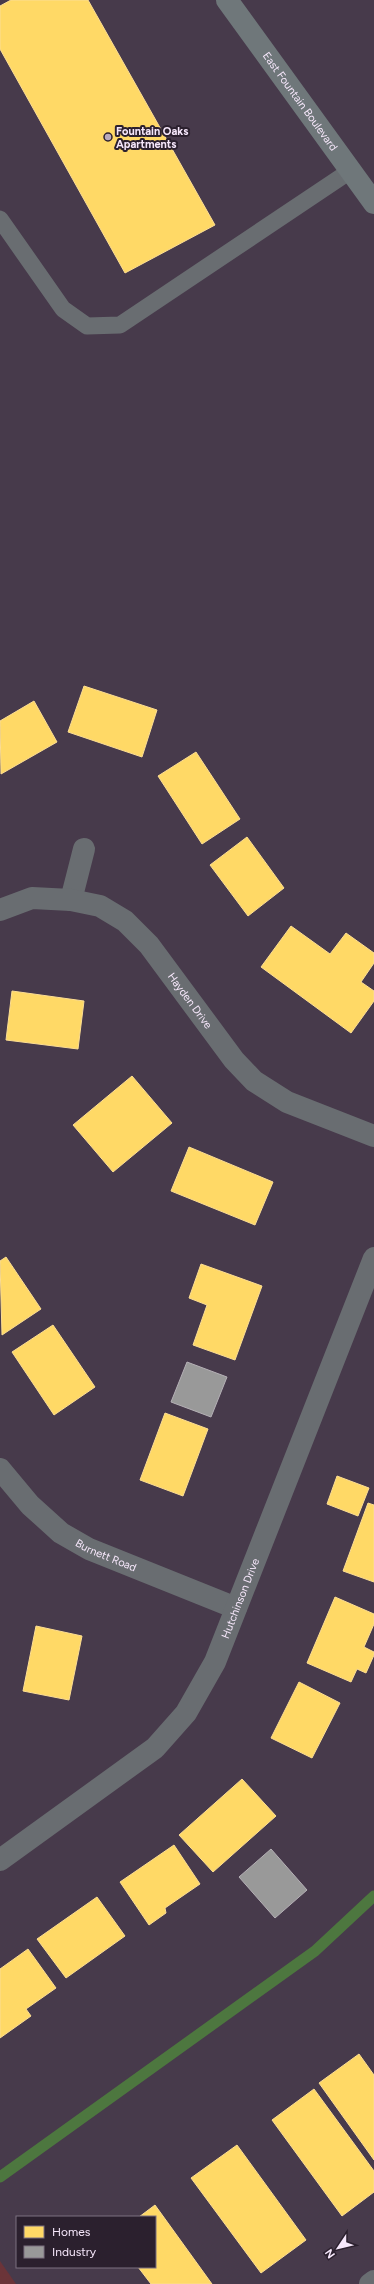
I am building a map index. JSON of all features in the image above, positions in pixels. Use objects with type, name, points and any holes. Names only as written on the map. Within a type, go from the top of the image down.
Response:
[{"type":"main road","name":"East Fountain Boulevard","points":[[227,0],[374,203]]},
{"type":"street","points":[[71,900],[84,849]]},
{"type":"street","name":"Hayden Drive","points":[[0,910],[32,898],[71,900],[100,906],[125,921],[149,945],[234,1060],[254,1081],[287,1102],[374,1136]]},
{"type":"street","name":"Hutchinson Drive","points":[[0,1860],[155,1748],[186,1713],[215,1662],[374,1258]]},
{"type":"street","name":"Burnett Road","points":[[0,1469],[30,1505],[60,1533],[89,1549],[236,1608]]},
{"type":"street","points":[[370,2284],[374,2281]]},
{"type":"lane","points":[[0,219],[63,309],[87,326],[120,325],[350,171]]},
{"type":"shaded area","points":[[0,2261],[16,2284],[0,2284]]},
{"type":"building: Homes","name":"Fountain Oaks Apartments","points":[[11,0],[88,0],[215,225],[125,273],[0,49],[0,6]]},
{"type":"building: Homes","points":[[84,686],[157,710],[142,757],[68,732]]},
{"type":"building: Homes","points":[[34,701],[57,742],[1,774],[0,721]]},
{"type":"building: Homes","points":[[196,752],[240,819],[202,844],[158,776]]},
{"type":"building: Homes","points":[[247,837],[284,888],[248,916],[210,865]]},
{"type":"building: Homes","points":[[291,926],[330,954],[346,933],[374,953],[374,963],[361,982],[374,991],[374,1001],[351,1033],[261,967]]},
{"type":"building: Homes","points":[[12,991],[84,1001],[78,1049],[6,1040]]},
{"type":"building: Homes","points":[[132,1076],[172,1123],[113,1172],[73,1125]]},
{"type":"building: Homes","points":[[189,1147],[273,1182],[255,1225],[171,1191]]},
{"type":"building: Homes","points":[[6,1257],[41,1309],[2,1335],[0,1261]]},
{"type":"building: Homes","points":[[201,1264],[262,1286],[235,1360],[193,1345],[207,1305],[189,1298]]},
{"type":"building: Homes","points":[[53,1325],[95,1387],[54,1415],[12,1352]]},
{"type":"building: Homes","points":[[165,1413],[208,1429],[183,1496],[140,1480]]},
{"type":"building: Homes","points":[[337,1476],[369,1488],[358,1516],[327,1504]]},
{"type":"building: Homes","points":[[368,1503],[374,1505],[374,1582],[343,1571]]},
{"type":"building: Homes","points":[[335,1597],[374,1614],[374,1624],[364,1647],[374,1652],[374,1655],[366,1673],[357,1669],[351,1682],[307,1663]]},
{"type":"building: Homes","points":[[36,1626],[82,1636],[69,1700],[23,1691]]},
{"type":"building: Homes","points":[[299,1682],[340,1703],[312,1758],[271,1738]]},
{"type":"building: Homes","points":[[242,1779],[276,1816],[213,1872],[179,1835]]},
{"type":"building: Homes","points":[[174,1845],[200,1884],[165,1908],[166,1913],[149,1925],[120,1882]]},
{"type":"building: Homes","points":[[97,1897],[125,1936],[66,1978],[37,1939]]},
{"type":"building: Homes","points":[[28,1949],[56,1988],[26,2009],[31,2016],[0,2038],[0,1969]]},
{"type":"building: Homes","points":[[359,2054],[374,2075],[374,2160],[319,2083]]},
{"type":"building: Homes","points":[[314,2089],[374,2171],[374,2192],[342,2216],[272,2120]]},
{"type":"building: Homes","points":[[237,2145],[306,2240],[261,2273],[191,2178]]},
{"type":"building: Homes","points":[[155,2205],[212,2284],[151,2284],[139,2268],[156,2268],[156,2216],[140,2216]]},
{"type":"building: Industry","points":[[187,1362],[227,1377],[211,1417],[171,1402]]},
{"type":"building: Industry","points":[[271,1849],[307,1890],[275,1918],[239,1877]]},
{"type":"waterway","points":[[0,2177],[315,1951],[374,1896]]},
{"type":"place","name":"Fountain Oaks Apartments","points":[[108,137]]}]
